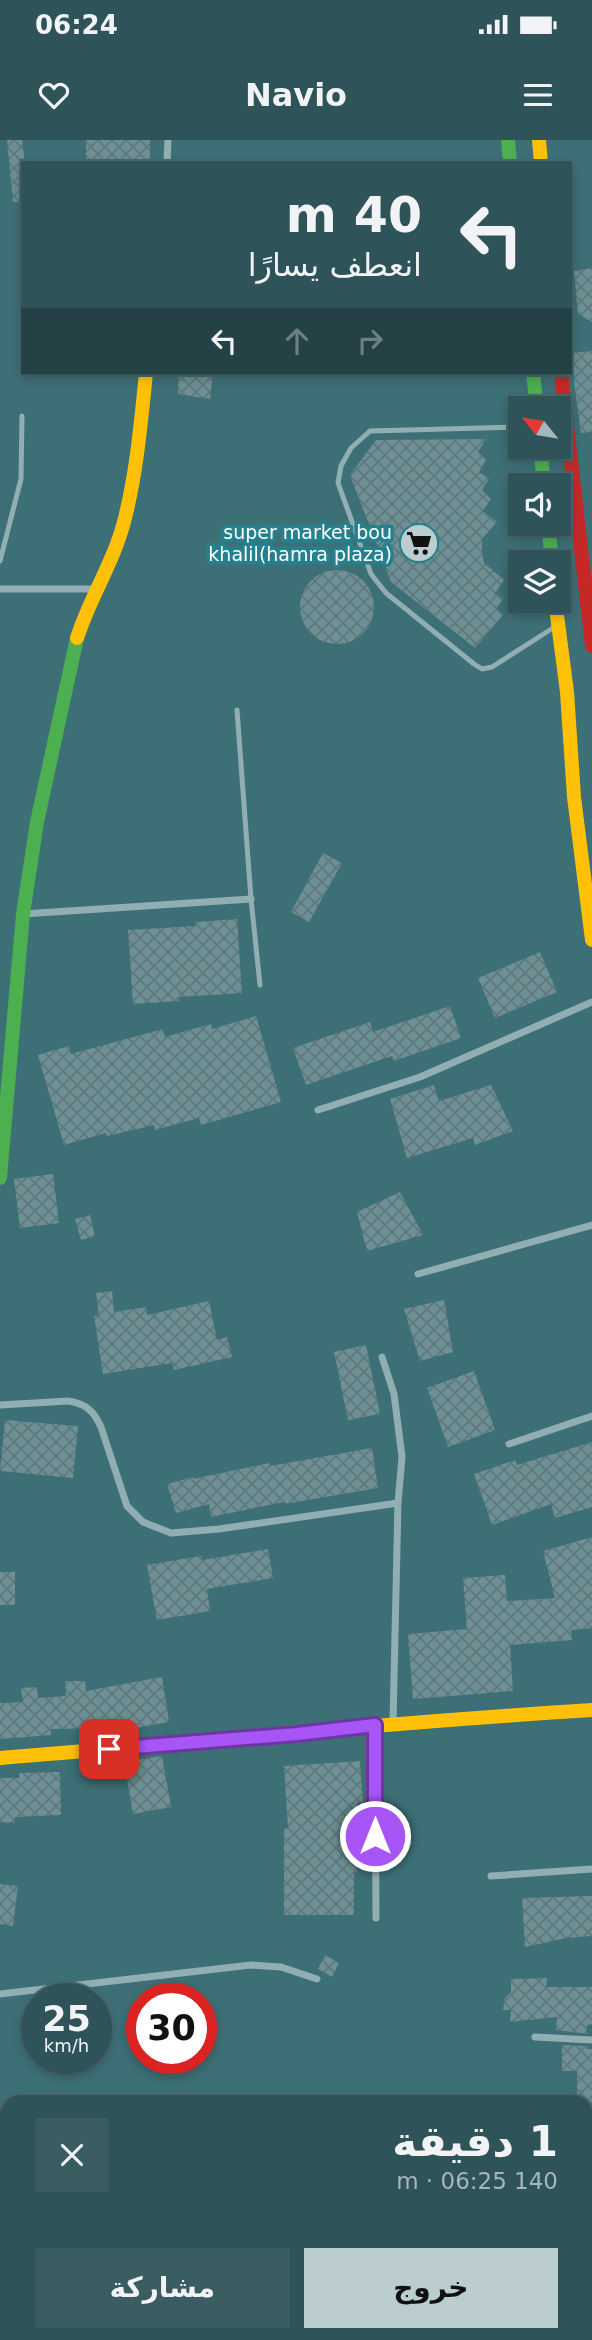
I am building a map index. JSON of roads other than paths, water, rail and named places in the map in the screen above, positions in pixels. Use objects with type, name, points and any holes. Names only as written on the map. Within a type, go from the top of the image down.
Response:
[{"type":"main road","points":[[508,140],[510,161]]},
{"type":"main road","points":[[539,140],[541,161]]},
{"type":"main road","points":[[0,1178],[6,1039],[37,822],[62,696],[78,638],[125,519],[138,451],[146,375]]},
{"type":"main road","points":[[533,375],[536,396]]},
{"type":"main road","points":[[561,375],[592,646]]},
{"type":"main road","points":[[557,613],[567,692],[574,797],[592,940]]},
{"type":"main road","points":[[0,1758],[297,1734],[393,1723],[592,1710]]},
{"type":"street","points":[[167,161],[168,140]]},
{"type":"street","points":[[0,589],[96,589]]},
{"type":"street","points":[[23,914],[251,899]]},
{"type":"street","points":[[318,1110],[420,1077],[592,1002]]},
{"type":"street","points":[[418,1274],[592,1225]]},
{"type":"street","points":[[382,1357],[394,1394],[402,1457],[398,1503],[393,1723]]},
{"type":"street","points":[[0,1405],[68,1401],[86,1406],[96,1415],[101,1426],[127,1506],[143,1522],[171,1533],[219,1530],[398,1503]]},
{"type":"street","points":[[509,1444],[592,1416]]},
{"type":"street","points":[[375,1725],[376,1918]]},
{"type":"street","points":[[491,1876],[592,1869]]},
{"type":"street","points":[[0,1994],[251,1965],[281,1967],[317,1979]]},
{"type":"street","points":[[535,2037],[592,2040]]},
{"type":"lane","points":[[0,561],[21,479],[22,416]]},
{"type":"lane","points":[[508,427],[370,431],[351,448],[341,466],[338,483],[371,574],[386,593],[474,664],[482,668],[492,667],[558,625]]},
{"type":"lane","points":[[237,709],[260,985]]},
{"type":"place","name":"super market bou khalil(hamra plaza)","points":[[419,543]]}]
